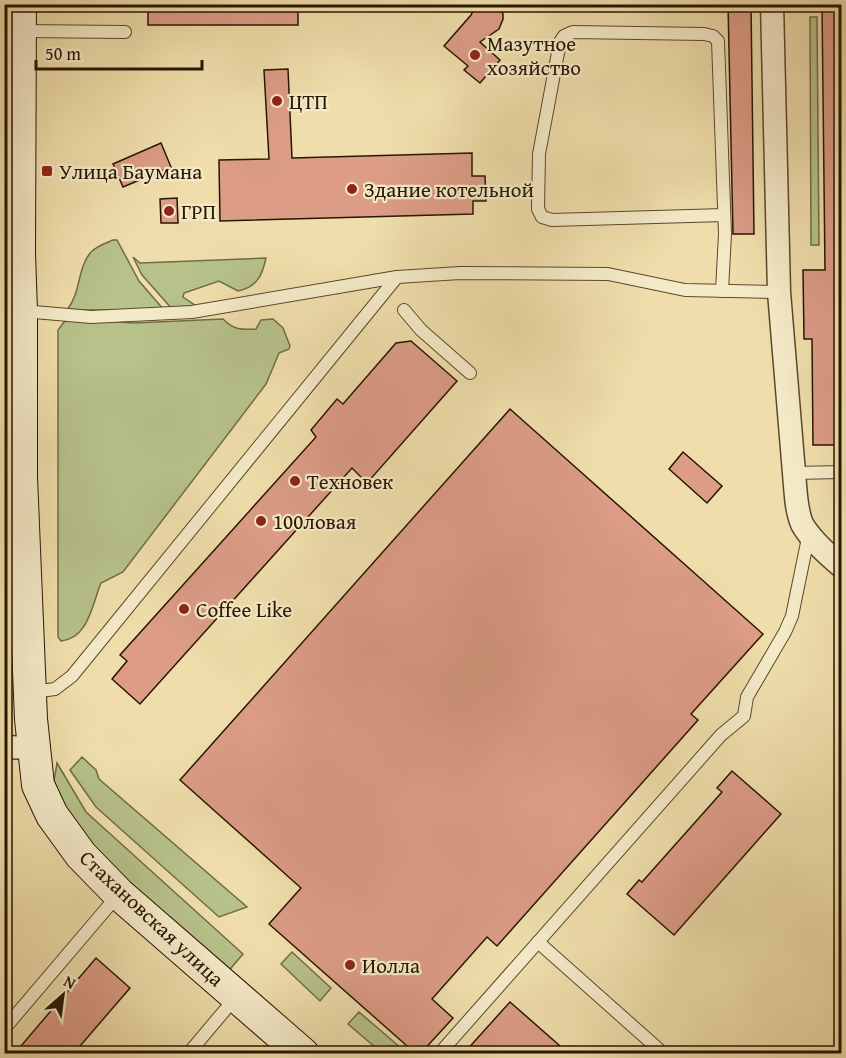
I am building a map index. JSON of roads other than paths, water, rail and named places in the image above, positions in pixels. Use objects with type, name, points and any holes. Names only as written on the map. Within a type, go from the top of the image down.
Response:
[{"type":"main road","name":"Стахановская улица","points":[[20,18],[12,184],[19,254],[21,477],[31,692],[19,748],[52,815],[81,855],[119,894],[303,1053]]},
{"type":"street","points":[[772,4],[779,292],[793,473],[803,525],[820,546],[842,567]]},
{"type":"lane","points":[[20,18],[125,32]]},
{"type":"lane","points":[[722,291],[725,234],[718,41],[713,36],[704,34],[573,32],[564,36],[560,42],[539,154],[538,209],[542,217],[552,220],[724,214]]},
{"type":"lane","points":[[21,311],[91,316],[192,312],[398,277],[460,273],[608,274],[638,279],[669,288],[779,292]]},
{"type":"lane","points":[[31,692],[56,689],[72,676],[398,277]]},
{"type":"lane","points":[[404,310],[421,330],[470,373]]},
{"type":"lane","points":[[793,473],[842,472]]},
{"type":"lane","points":[[439,1053],[722,735],[744,716],[747,697],[792,616],[809,532]]},
{"type":"lane","points":[[4,1029],[119,894]]},
{"type":"lane","points":[[538,942],[664,1053]]},
{"type":"lane","points":[[188,1053],[237,996]]},
{"type":"place","name":"Мазутное хозяйство","points":[[475,55]]},
{"type":"place","name":"ЦТП","points":[[277,101]]},
{"type":"place","name":"Улица Баумана","points":[[47,171]]},
{"type":"place","name":"Здание котельной","points":[[352,189]]},
{"type":"place","name":"ГРП","points":[[169,211]]},
{"type":"place","name":"Техновек","points":[[295,481]]},
{"type":"place","name":"100ловая","points":[[261,521]]},
{"type":"place","name":"Coffee Like","points":[[184,609]]},
{"type":"place","name":"Иолла","points":[[350,965]]}]
